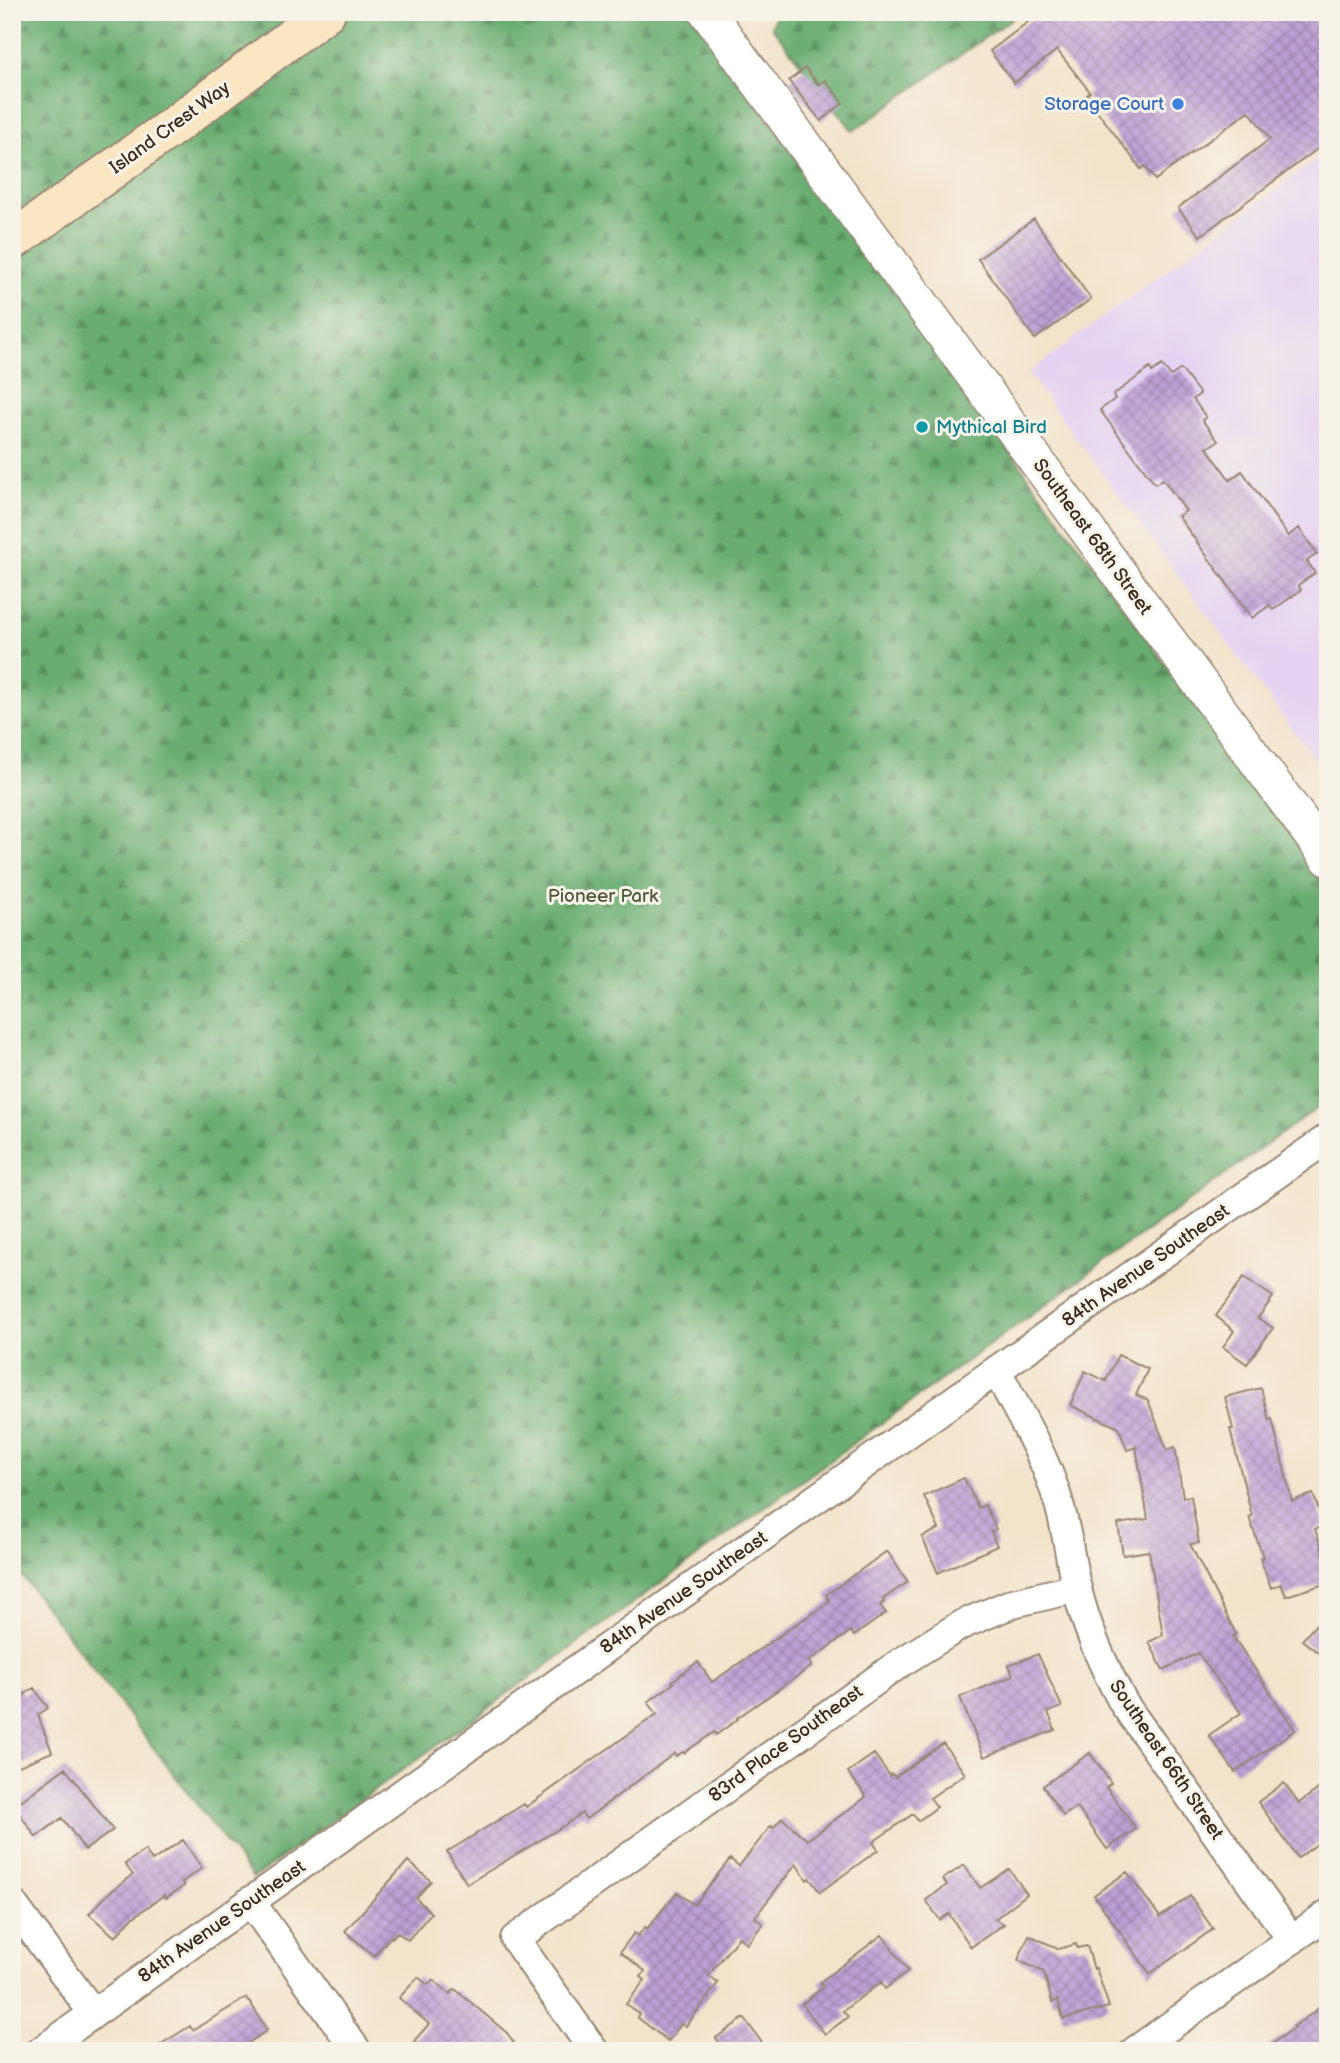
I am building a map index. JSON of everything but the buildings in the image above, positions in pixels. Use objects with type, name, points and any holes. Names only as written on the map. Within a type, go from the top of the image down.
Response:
[{"type":"main road","name":"Island Crest Way","points":[[12,241],[176,124],[326,12]]},
{"type":"street","name":"Southeast 68th Street","points":[[707,12],[1328,858]]},
{"type":"street","name":"84th Avenue Southeast","points":[[41,2051],[1328,1138]]},
{"type":"street","name":"Southeast 66th Street","points":[[997,1371],[1039,1452],[1056,1493],[1077,1588],[1093,1644],[1124,1704],[1292,1940]]},
{"type":"street","name":"83rd Place Southeast","points":[[594,2051],[515,1938],[900,1663],[961,1625],[1013,1604],[1077,1588]]},
{"type":"street","points":[[250,1901],[356,2051]]},
{"type":"street","points":[[12,1903],[93,2013]]},
{"type":"street","points":[[1135,2051],[1328,1914]]},
{"type":"shaded area","points":[[1328,151],[1328,778],[1028,373]]},
{"type":"green space","name":"Pioneer Park","points":[[12,12],[690,12],[1328,888],[1328,1100],[253,1878],[12,1563]]},
{"type":"green space","points":[[776,12],[1021,12],[853,131],[772,27]]},
{"type":"place","name":"Storage Court","points":[[1178,104]]},
{"type":"place","name":"Mythical Bird","points":[[922,427]]}]
